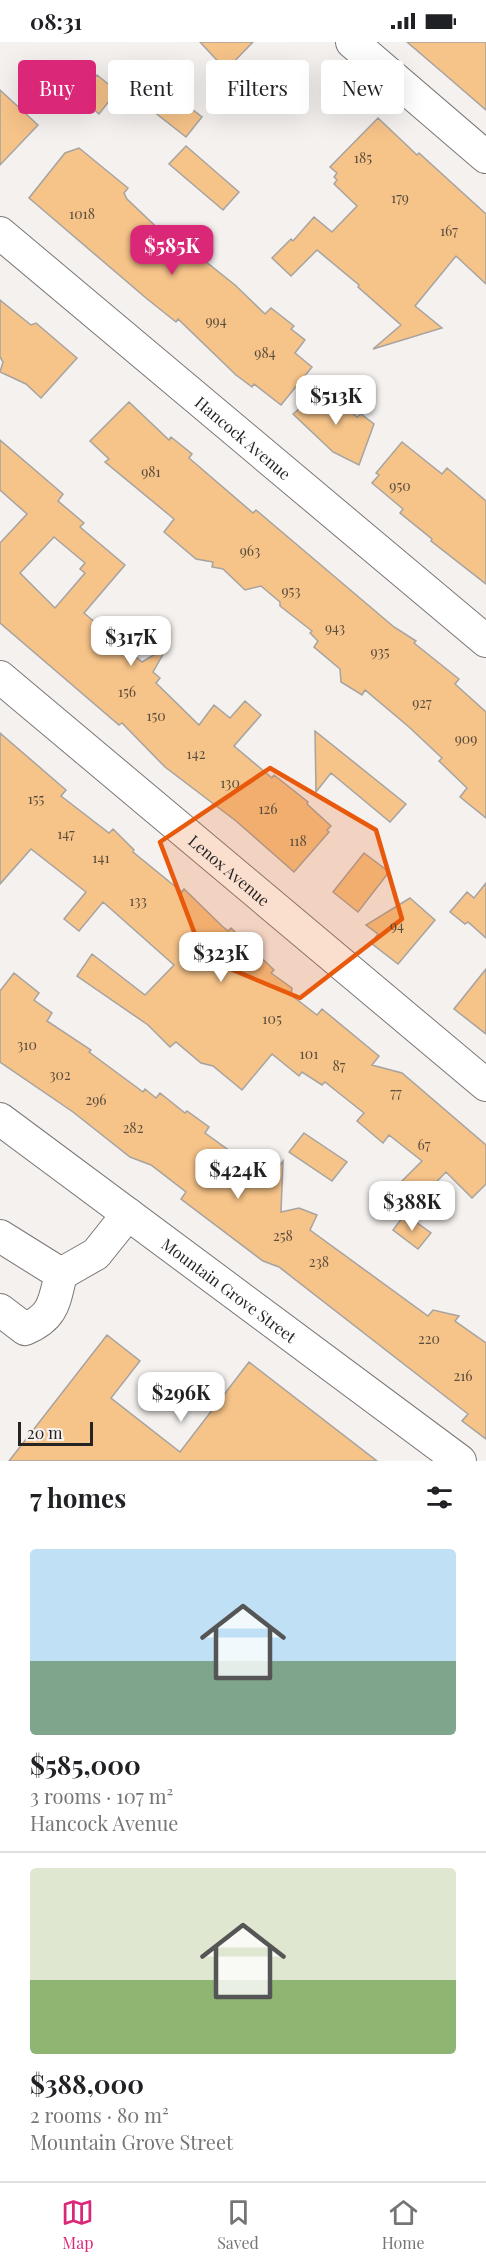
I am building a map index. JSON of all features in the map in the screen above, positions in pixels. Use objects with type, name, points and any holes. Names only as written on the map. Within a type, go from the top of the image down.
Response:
[{"type":"street","points":[[352,42],[486,157]]},
{"type":"street","name":"Hancock Avenue","points":[[0,232],[486,641]]},
{"type":"street","name":"Lenox Avenue","points":[[0,677],[486,1085]]},
{"type":"street","name":"Mountain Grove Street","points":[[0,1119],[460,1461]]},
{"type":"street","points":[[0,1310],[25,1329],[39,1323],[51,1311],[61,1274],[96,1254],[128,1214]]},
{"type":"street","points":[[0,1236],[61,1274]]},
{"type":"highlighted area","points":[[270,768],[376,830],[402,919],[300,998],[204,958],[160,842]]},
{"type":"building","points":[[200,42],[253,42],[236,60],[217,60]]},
{"type":"building","points":[[407,42],[486,42],[486,110],[442,72]]},
{"type":"building","points":[[96,76],[108,84],[108,102],[99,114],[96,111]]},
{"type":"building","points":[[0,90],[18,107],[18,114],[26,114],[38,125],[0,165]]},
{"type":"building","points":[[194,111],[202,117],[186,137],[157,114],[194,114]]},
{"type":"building","points":[[378,118],[486,214],[486,284],[456,256],[415,306],[442,328],[373,349],[401,325],[358,287],[359,285],[317,250],[291,276],[272,258],[291,239],[293,241],[314,217],[332,232],[357,206],[334,184],[337,180],[334,177],[337,173],[330,167]]},
{"type":"building","points":[[186,146],[239,192],[223,210],[169,164]]},
{"type":"building","points":[[79,148],[128,188],[124,193],[127,199],[190,259],[195,253],[235,285],[265,314],[271,308],[294,326],[291,329],[305,340],[295,353],[312,367],[281,405],[254,384],[252,387],[236,375],[178,319],[176,322],[146,298],[29,198],[65,153]]},
{"type":"building","points":[[0,300],[31,325],[36,323],[77,358],[41,398],[26,384],[0,372],[3,362],[0,357]]},
{"type":"building","points":[[325,388],[357,417],[361,414],[374,424],[359,465],[333,452],[293,414]]},
{"type":"building","points":[[129,402],[169,440],[171,437],[192,454],[189,458],[253,513],[256,510],[459,679],[455,684],[486,712],[486,818],[460,797],[467,788],[439,761],[442,758],[409,727],[365,690],[362,695],[341,682],[340,669],[314,647],[318,641],[310,633],[312,631],[280,606],[280,602],[261,586],[245,590],[223,569],[212,567],[213,562],[196,559],[164,532],[174,519],[105,462],[109,459],[90,441]]},
{"type":"building","points":[[0,440],[63,494],[58,501],[84,523],[80,527],[125,565],[84,613],[142,662],[167,647],[153,672],[160,678],[156,683],[199,725],[214,705],[230,718],[245,701],[261,715],[234,746],[272,778],[274,775],[308,802],[307,804],[331,826],[327,830],[329,832],[294,872],[236,821],[165,767],[122,723],[119,725],[0,623],[0,543],[27,514],[0,490]],"holes":[[[54,537],[85,563],[80,569],[85,573],[55,608],[20,573]]]},
{"type":"building","points":[[402,442],[442,474],[447,468],[486,501],[486,584],[431,541],[432,539],[400,513],[403,509],[372,483],[379,475],[376,473]]},
{"type":"building","points":[[315,731],[406,804],[390,822],[331,773],[316,792]]},
{"type":"building","points":[[0,733],[66,790],[61,796],[109,833],[113,829],[134,850],[133,852],[182,892],[184,889],[228,931],[231,928],[274,970],[271,973],[292,988],[291,995],[317,1015],[322,1009],[379,1056],[372,1065],[402,1073],[486,1145],[486,1184],[472,1198],[446,1172],[407,1212],[389,1194],[422,1161],[389,1135],[383,1143],[357,1121],[364,1113],[325,1082],[322,1085],[302,1072],[299,1076],[272,1054],[242,1090],[213,1066],[201,1063],[176,1042],[170,1047],[148,1025],[77,976],[92,954],[145,995],[174,965],[103,902],[79,931],[64,919],[86,892],[31,849],[0,884]]},
{"type":"building","points":[[364,853],[389,872],[358,912],[333,892]]},
{"type":"building","points":[[486,883],[486,938],[468,922],[465,924],[450,912],[467,892],[474,898]]},
{"type":"building","points":[[410,898],[435,920],[398,964],[371,943],[378,934],[366,925]]},
{"type":"building","points":[[486,969],[486,1034],[454,1009]]},
{"type":"building","points":[[14,973],[39,993],[34,1000],[52,1013],[47,1021],[91,1050],[89,1052],[143,1092],[145,1089],[156,1098],[160,1093],[185,1113],[187,1111],[209,1127],[205,1133],[269,1179],[283,1161],[281,1212],[299,1208],[317,1215],[310,1230],[428,1316],[433,1310],[459,1316],[455,1321],[486,1343],[486,1439],[462,1421],[468,1414],[279,1267],[263,1261],[181,1199],[186,1192],[151,1165],[130,1157],[73,1112],[0,1062],[0,991]]},
{"type":"building","points":[[304,1133],[347,1162],[332,1181],[289,1152]]},
{"type":"building","points":[[405,1214],[431,1233],[418,1249],[393,1230]]},
{"type":"building","points":[[107,1335],[140,1361],[111,1398],[180,1452],[249,1362],[377,1461],[9,1461]]}]
